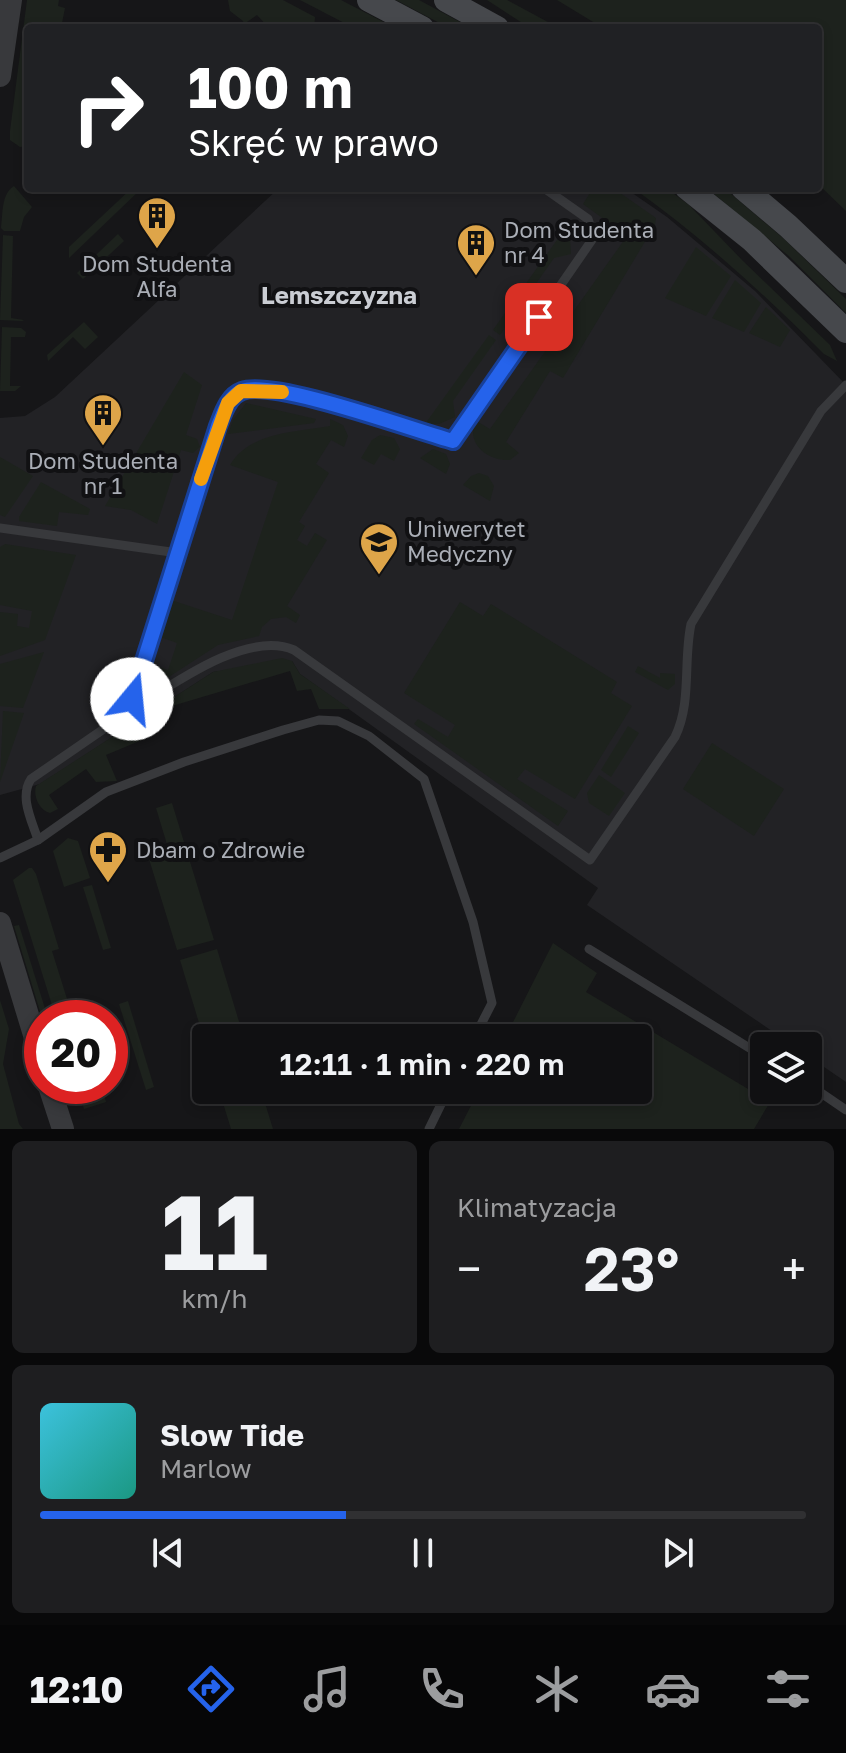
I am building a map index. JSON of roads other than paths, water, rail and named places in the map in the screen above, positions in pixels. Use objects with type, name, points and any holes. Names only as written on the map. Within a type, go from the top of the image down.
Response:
[{"type":"main road","points":[[369,0],[414,24]]},
{"type":"main road","points":[[446,0],[490,24]]},
{"type":"main road","points":[[692,192],[752,240],[846,331]]},
{"type":"main road","points":[[748,192],[846,281]]},
{"type":"street","points":[[0,76],[11,0]]},
{"type":"street","points":[[0,923],[24,1002]]},
{"type":"street","points":[[55,1104],[63,1129]]},
{"type":"lane","points":[[127,713],[228,403],[241,391],[293,393],[453,441],[594,237],[588,219],[550,192]]},
{"type":"lane","points":[[38,840],[26,802],[26,787],[31,779],[127,713],[209,662],[241,651],[284,646],[294,650],[590,860],[675,737],[682,722],[691,624],[821,411],[846,385]]},
{"type":"lane","points":[[0,528],[178,553]]},
{"type":"lane","points":[[0,858],[38,840],[106,792],[283,730],[319,720],[338,721],[369,736],[424,779],[473,922],[492,1003],[481,1024]]},
{"type":"lane","points":[[589,949],[750,1048]]},
{"type":"lane","points":[[822,1094],[846,1110]]},
{"type":"lane","points":[[429,1129],[441,1104]]},
{"type":"place","name":"Dom Studenta Alfa","points":[[157,250]]},
{"type":"place","name":"Dom Studenta nr 4","points":[[476,277]]},
{"type":"place","name":"Dom Studenta nr 1","points":[[103,447]]},
{"type":"place","name":"Uniwerytet Medyczny","points":[[379,576]]},
{"type":"place","name":"Dbam o Zdrowie","points":[[108,884]]},
{"type":"district","name":"Lemszczyzna","points":[[339,296]]}]
